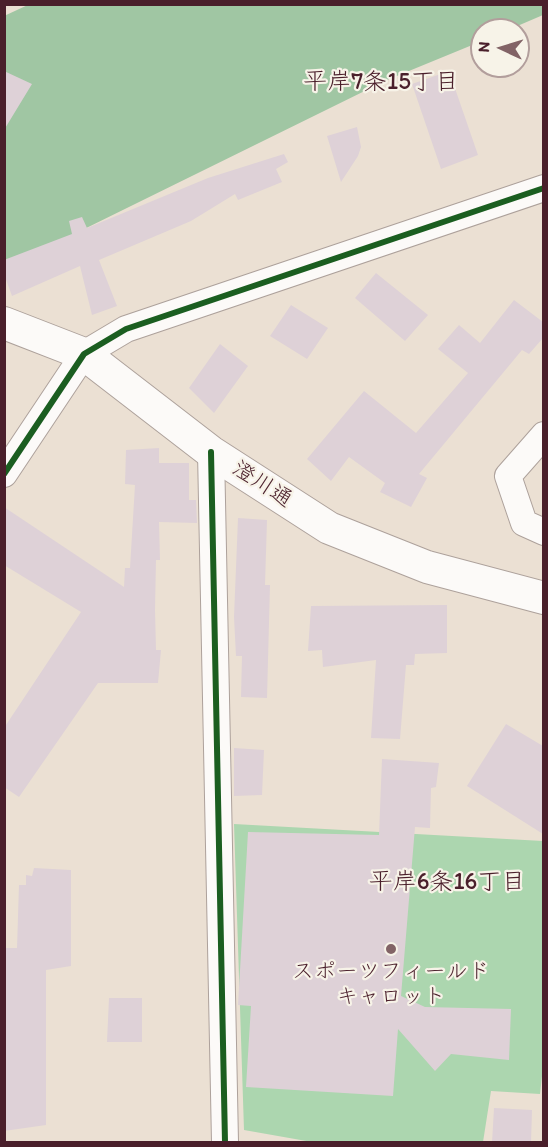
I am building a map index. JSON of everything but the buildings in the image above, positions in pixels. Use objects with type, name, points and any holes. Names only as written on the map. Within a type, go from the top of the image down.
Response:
[{"type":"street","points":[[4,474],[84,354],[126,329],[543,188]]},
{"type":"street","name":"澄川通","points":[[4,323],[84,354],[211,452],[329,528],[427,567],[543,598]]},
{"type":"street","points":[[543,435],[507,476],[524,523],[543,532]]},
{"type":"street","points":[[211,452],[225,1143]]},
{"type":"green space","points":[[30,4],[544,5],[543,15],[530,21],[530,18],[470,18],[470,46],[387,80],[5,268],[4,16]]},
{"type":"green space","name":"スポーツフィールド キャロット","points":[[234,824],[543,841],[544,1058],[540,1094],[491,1091],[483,1142],[312,1142],[244,1130]]},
{"type":"cycle path","points":[[4,474],[84,354],[126,329],[544,188]]},
{"type":"cycle path","points":[[211,452],[225,1142]]},
{"type":"place","name":"スポーツフィールド キャロット","points":[[391,949]]},
{"type":"district","name":"平岸7条15丁目","points":[[381,83]]},
{"type":"district","name":"平岸6条16丁目","points":[[447,883]]}]
